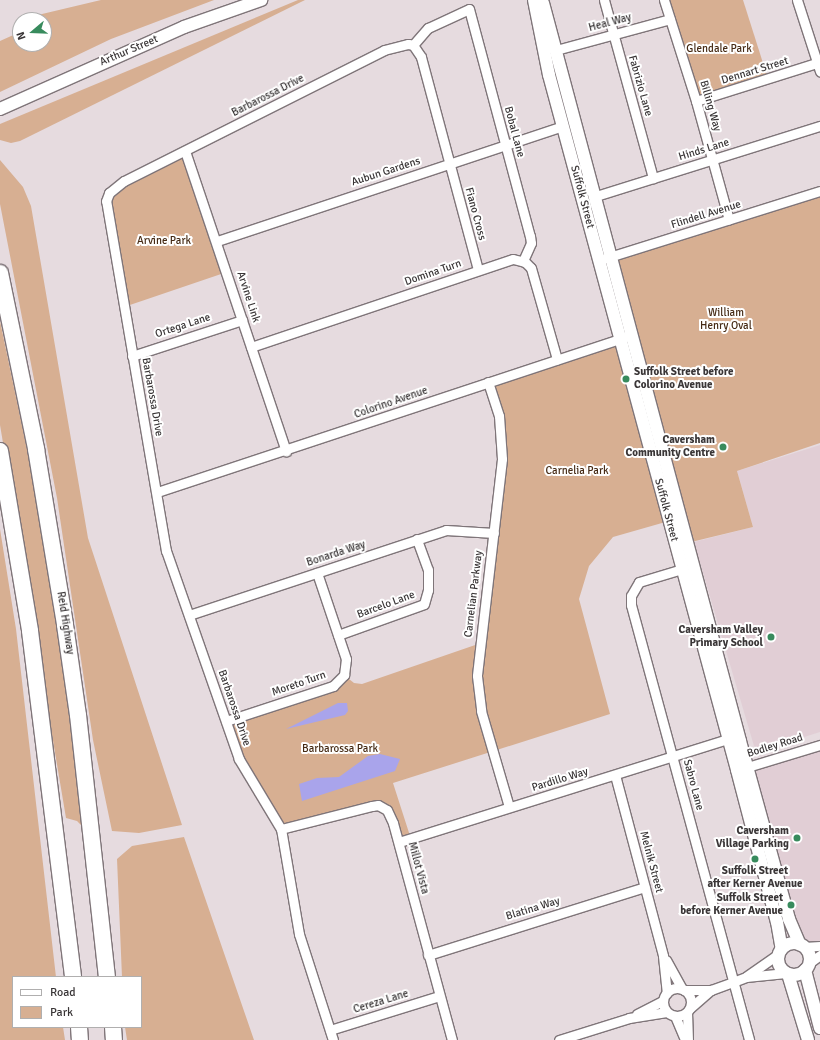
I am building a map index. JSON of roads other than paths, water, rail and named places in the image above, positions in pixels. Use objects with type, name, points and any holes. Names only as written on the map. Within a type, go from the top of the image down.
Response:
[{"type":"highway","name":"Reid Highway","points":[[0,273],[38,457],[65,625],[88,803],[107,976]]},
{"type":"highway","points":[[0,451],[30,631],[73,976]]},
{"type":"highway","points":[[79,1028],[80,1040]]},
{"type":"highway","points":[[113,1028],[114,1040]]},
{"type":"street","name":"Arthur Street","points":[[2,108],[184,27],[261,0]]},
{"type":"street","name":"Suffolk Street","points":[[534,0],[562,126],[599,260],[626,337],[743,768],[789,919],[802,946]]},
{"type":"street","name":"Suffolk Street","points":[[542,0],[596,196],[611,257],[626,337],[682,569],[727,739],[743,768],[781,935],[780,952]]},
{"type":"street","name":"Fabrizio Lane","points":[[604,0],[653,178]]},
{"type":"street","name":"Billing Way","points":[[664,0],[696,101],[729,220]]},
{"type":"street","points":[[797,0],[819,65]]},
{"type":"street","name":"Bobal Lane","points":[[413,45],[428,28],[469,8],[530,236],[531,243],[523,261]]},
{"type":"street","name":"Heal Way","points":[[556,50],[670,18]]},
{"type":"street","points":[[413,45],[421,57],[449,163]]},
{"type":"street","name":"Barbarossa Drive","points":[[333,1040],[299,934],[281,829],[245,774],[166,550],[106,201],[109,193],[124,181],[393,46],[413,45]]},
{"type":"street","name":"Dennart Street","points":[[696,101],[819,65]]},
{"type":"street","name":"Aubun Gardens","points":[[217,241],[562,126]]},
{"type":"street","name":"Hinds Lane","points":[[596,196],[820,126]]},
{"type":"street","name":"Arvine Link","points":[[185,151],[217,241],[286,451]]},
{"type":"street","name":"Fiano Cross","points":[[449,163],[478,270]]},
{"type":"street","name":"Flindell Avenue","points":[[599,260],[820,191]]},
{"type":"street","name":"Domina Turn","points":[[251,347],[478,270],[513,259],[523,261]]},
{"type":"street","points":[[523,261],[533,274],[557,359]]},
{"type":"street","name":"Ortega Lane","points":[[132,356],[242,320]]},
{"type":"street","name":"Colorino Avenue","points":[[157,492],[286,451],[488,382],[626,337]]},
{"type":"street","name":"Carnelian Parkway","points":[[488,382],[499,416],[503,445],[477,676],[481,711],[509,807]]},
{"type":"street","name":"Bonarda Way","points":[[189,615],[451,529],[494,533]]},
{"type":"street","name":"Barcelo Lane","points":[[338,635],[424,604],[428,574],[417,539]]},
{"type":"street","name":"Sabro Lane","points":[[682,569],[639,582],[630,600],[749,1040]]},
{"type":"street","name":"Moreto Turn","points":[[226,721],[333,686],[344,675],[347,668],[338,635],[317,573]]},
{"type":"street","name":"Pardillo Way","points":[[399,842],[727,739]]},
{"type":"street","name":"Bodley Road","points":[[743,768],[820,745]]},
{"type":"street","name":"Melnik Street","points":[[615,775],[663,956],[665,997]]},
{"type":"street","name":"Millot Vista","points":[[281,829],[378,805],[383,806],[391,816],[399,842],[428,955],[452,1040]]},
{"type":"street","name":"Blatina Way","points":[[428,955],[645,887]]},
{"type":"street","points":[[629,1018],[665,997],[674,989],[711,990],[746,977],[790,944],[820,946]]},
{"type":"street","points":[[802,946],[809,956],[807,967],[820,1028]]},
{"type":"street","points":[[780,952],[779,965],[787,973],[808,1040]]},
{"type":"street","points":[[746,977],[787,973],[798,975],[820,954]]},
{"type":"street","name":"Melnik Street","points":[[663,956],[682,990]]},
{"type":"street","points":[[682,990],[690,998],[688,1010],[688,1040]]},
{"type":"street","points":[[559,1040],[629,1018],[671,1014],[688,1010],[711,990]]},
{"type":"street","name":"Cereza Lane","points":[[330,1030],[439,996]]},
{"type":"street","points":[[665,997],[671,1014],[685,1040]]},
{"type":"place","name":"Suffolk Street before Colorino Avenue","points":[[626,379]]},
{"type":"place","name":"Caversham Community Centre","points":[[723,447]]},
{"type":"place","name":"Caversham Valley Primary School","points":[[771,637]]},
{"type":"place","name":"Caversham Village Parking","points":[[797,838]]},
{"type":"place","name":"Suffolk Street after Kerner Avenue","points":[[755,859]]},
{"type":"place","name":"Suffolk Street before Kerner Avenue","points":[[791,905]]},
{"type":"park label","name":"Glendale Park","points":[[719,49]]},
{"type":"park label","name":"Arvine Park","points":[[164,241]]},
{"type":"park label","name":"William Henry Oval","points":[[726,320]]},
{"type":"park label","name":"Carnelia Park","points":[[577,471]]},
{"type":"park label","name":"Barbarossa Park","points":[[340,749]]}]
